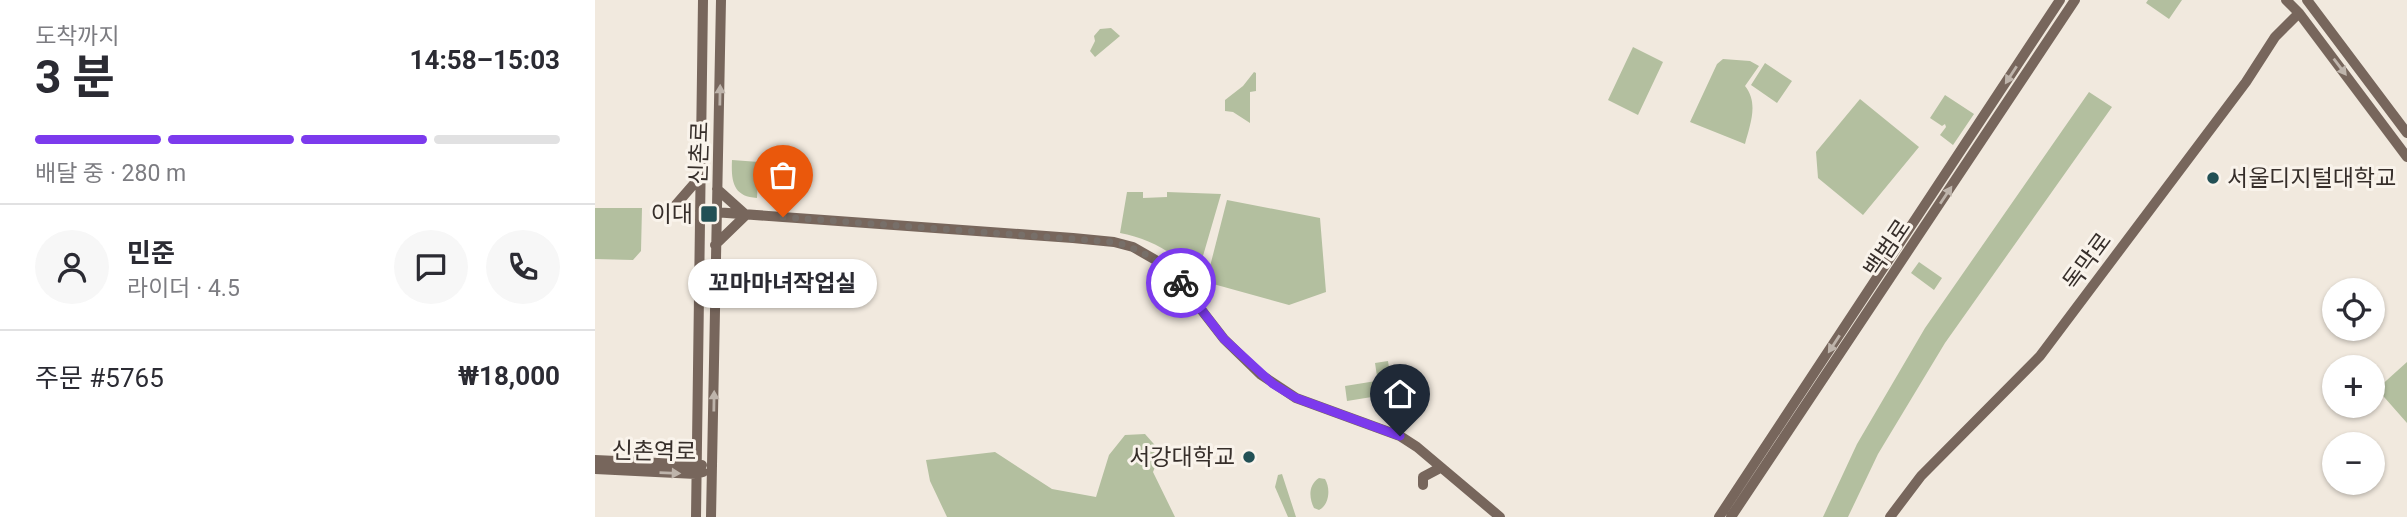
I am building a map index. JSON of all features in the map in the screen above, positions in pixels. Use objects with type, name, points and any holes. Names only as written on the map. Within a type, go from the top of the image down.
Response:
[{"type":"main road","name":"신촌로","points":[[696,517],[703,0]]},
{"type":"main road","name":"신촌로","points":[[711,517],[721,0]]},
{"type":"main road","name":"백범로","points":[[1731,517],[2060,0]]},
{"type":"main road","name":"백범로","points":[[1719,517],[2075,0]]},
{"type":"main road","points":[[2286,0],[2299,13],[2407,157]]},
{"type":"main road","points":[[2307,0],[2407,133]]},
{"type":"main road","name":"독막로","points":[[1889,517],[1921,476],[2054,339],[2246,82],[2275,37],[2299,13]]},
{"type":"main road","points":[[673,208],[701,177]]},
{"type":"main road","points":[[717,189],[746,215]]},
{"type":"main road","points":[[700,211],[1073,238],[1114,242],[1133,247],[1166,268],[1224,339],[1273,384],[1296,398],[1400,436],[1500,517]]},
{"type":"main road","points":[[715,245],[746,215]]},
{"type":"main road","points":[[595,460],[697,469]]},
{"type":"main road","points":[[1423,485],[1426,473],[1440,467]]},
{"type":"main road","name":"신촌역로","points":[[595,469],[713,469]]},
{"type":"green space","points":[[2148,0],[2182,0],[2169,19],[2146,3]]},
{"type":"green space","points":[[1111,28],[1120,36],[1095,57],[1090,51],[1095,41],[1094,36],[1100,29]]},
{"type":"green space","points":[[1633,47],[1663,62],[1638,115],[1608,100]]},
{"type":"green space","points":[[1723,59],[1750,61],[1759,66],[1745,86],[1752,100],[1752,107],[1745,144],[1690,122],[1717,64]]},
{"type":"green space","points":[[1765,63],[1792,81],[1777,103],[1751,85]]},
{"type":"green space","points":[[1254,72],[1256,91],[1250,92],[1250,123],[1233,112],[1225,111],[1225,100],[1243,86]]},
{"type":"green space","points":[[2089,92],[2112,107],[1945,343],[1878,454],[1848,517],[1823,517],[1857,444],[1925,328]]},
{"type":"green space","points":[[1945,95],[1974,114],[1953,145],[1940,135],[1946,127],[1945,124],[1942,126],[1930,118]]},
{"type":"green space","points":[[1860,99],[1919,147],[1863,215],[1818,178],[1816,152]]},
{"type":"green space","points":[[732,160],[759,162],[757,198],[738,191],[733,181]]},
{"type":"green space","points":[[1127,192],[1143,192],[1143,198],[1167,197],[1167,192],[1221,194],[1196,280],[1181,262],[1163,249],[1120,233]]},
{"type":"green space","points":[[1227,200],[1320,218],[1326,292],[1289,305],[1206,282]]},
{"type":"green space","points":[[595,208],[642,208],[641,251],[633,260],[595,259]]},
{"type":"green space","points":[[1919,262],[1942,278],[1934,290],[1911,273]]},
{"type":"green space","points":[[1388,361],[1393,394],[1380,396],[1375,363]]},
{"type":"green space","points":[[2407,362],[2407,423],[2385,398],[2385,382]]},
{"type":"green space","points":[[1376,381],[1378,396],[1347,401],[1345,386]]},
{"type":"green space","points":[[1145,434],[1161,452],[1153,472],[1175,517],[947,517],[930,481],[926,460],[995,452],[1052,489],[1096,497],[1109,455],[1125,435]]},
{"type":"green space","points":[[1282,474],[1296,517],[1288,517],[1275,487],[1278,475]]},
{"type":"green space","points":[[1319,478],[1325,479],[1328,492],[1327,501],[1319,510],[1314,508],[1310,496],[1313,484]]},
{"type":"way so far","points":[[783,217],[1114,242],[1147,254],[1181,283]]},
{"type":"place","name":"서울디지털대학교","points":[[2213,178]]},
{"type":"place","name":"이대","points":[[709,214]]},
{"type":"place","name":"꼬마마녀작업실","points":[[783,217]]},
{"type":"place","name":"서강대학교","points":[[1249,457]]},
{"type":"route","points":[[1181,283],[1224,339],[1273,384],[1296,398],[1400,436]]}]
